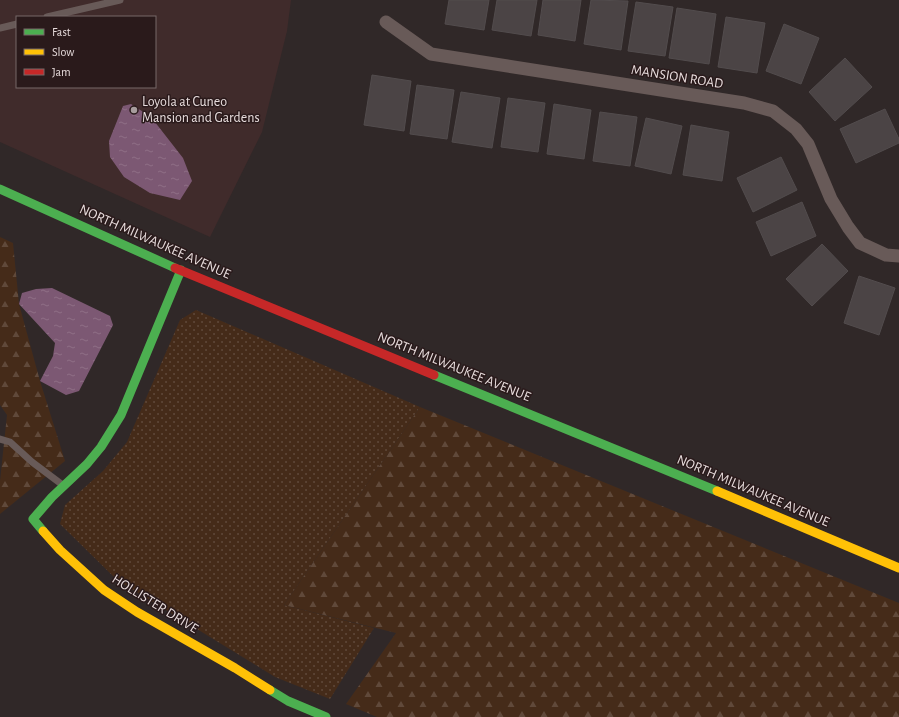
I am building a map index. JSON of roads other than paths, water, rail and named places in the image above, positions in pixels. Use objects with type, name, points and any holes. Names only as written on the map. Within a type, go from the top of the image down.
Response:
[{"type":"main road","name":"NORTH MILWAUKEE AVENUE","points":[[0,189],[181,270],[736,498],[899,568]]},
{"type":"main road","name":"HOLLISTER DRIVE","points":[[181,270],[121,415],[101,447],[87,464],[52,497],[34,519],[60,550],[104,590],[137,612],[235,668],[299,709],[326,717]]},
{"type":"street","name":"MANSION ROAD","points":[[386,22],[431,54],[744,103],[773,111],[796,129],[808,144],[831,199],[848,227],[860,243],[886,255],[899,256]]},
{"type":"lane","points":[[51,16],[120,0]]},
{"type":"lane","points":[[0,28],[16,24]]},
{"type":"lane","points":[[0,439],[10,442],[32,462],[64,486]]},
{"type":"water","points":[[131,104],[151,117],[183,158],[192,181],[180,200],[150,193],[124,177],[110,157],[109,141],[123,106]]},
{"type":"water","points":[[52,288],[110,316],[113,325],[79,391],[66,395],[40,381],[53,356],[55,343],[19,304],[22,293],[36,289]]},
{"type":"place","name":"Loyola at Cuneo Mansion and Gardens","points":[[134,110]]}]
